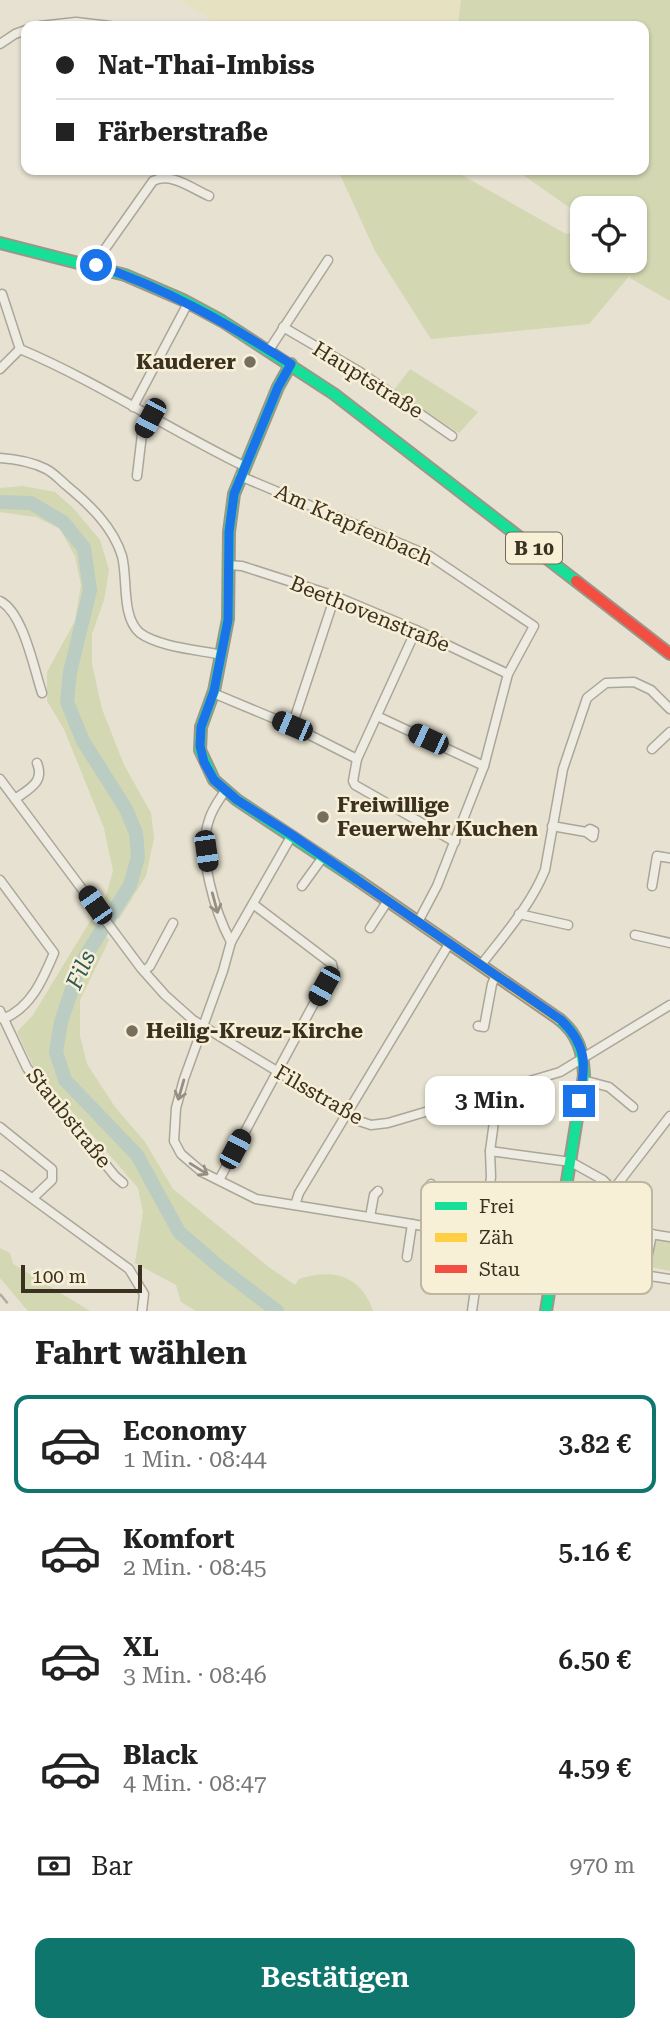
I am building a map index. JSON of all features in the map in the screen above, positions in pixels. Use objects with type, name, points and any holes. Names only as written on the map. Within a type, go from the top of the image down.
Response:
[{"type":"street","points":[[0,44],[21,32]]},
{"type":"street","points":[[96,265],[153,181],[162,177],[169,178],[209,196]]},
{"type":"street","name":"Hauptstraße","points":[[0,243],[96,265],[146,284],[188,303],[270,350],[359,412],[670,654]]},
{"type":"street","points":[[270,350],[282,327],[328,260]]},
{"type":"street","points":[[0,369],[20,349],[2,294]]},
{"type":"street","points":[[133,407],[188,303]]},
{"type":"street","name":"Hauptstraße","points":[[282,327],[360,372],[452,436]]},
{"type":"street","name":"Am Krapfenbach","points":[[20,349],[70,371],[242,471],[430,556],[534,626],[508,674]]},
{"type":"street","points":[[291,364],[278,387],[242,471],[232,508],[228,620],[213,693],[201,727],[200,750],[209,771],[225,791],[496,975],[570,1029],[577,1039],[584,1059],[583,1080],[571,1141],[568,1182]]},
{"type":"street","points":[[137,476],[142,434],[150,418]]},
{"type":"street","points":[[0,458],[16,459],[47,470],[92,507],[116,541],[124,569],[131,619],[138,631],[155,641],[222,654]]},
{"type":"street","name":"Beethovenstraße","points":[[228,565],[242,566],[335,596],[416,630],[508,674]]},
{"type":"street","points":[[292,726],[335,596]]},
{"type":"street","points":[[0,601],[16,616],[42,693]]},
{"type":"street","points":[[416,630],[357,759],[353,773],[355,785],[456,842]]},
{"type":"street","points":[[418,922],[456,842],[484,766],[508,674]]},
{"type":"street","points":[[481,965],[519,915],[545,870],[563,769],[587,698],[606,683],[634,682],[651,690],[670,709]]},
{"type":"street","points":[[213,693],[292,726],[357,759]]},
{"type":"street","points":[[377,716],[484,766]]},
{"type":"street","points":[[652,749],[670,732]]},
{"type":"street","points":[[15,799],[38,779],[41,772],[37,763]]},
{"type":"street","name":"Filsstraße","points":[[0,779],[115,934],[174,1004],[204,1026],[359,1121],[379,1125],[560,1072],[670,1005]]},
{"type":"street","points":[[225,791],[208,822],[206,851],[212,896],[231,942]]},
{"type":"street","points":[[552,826],[586,832]]},
{"type":"street","points":[[292,835],[231,942],[184,1079],[176,1108],[174,1141],[188,1162],[256,1199],[421,1226]]},
{"type":"street","points":[[302,886],[323,856]]},
{"type":"street","points":[[652,886],[657,856],[670,858]]},
{"type":"street","points":[[0,880],[54,953],[43,980],[31,997],[13,1015],[2,1015]]},
{"type":"street","points":[[370,928],[387,902]]},
{"type":"street","points":[[219,1180],[331,972],[332,964],[253,904]]},
{"type":"street","points":[[519,915],[568,925]]},
{"type":"street","points":[[144,971],[150,966],[173,923]]},
{"type":"street","points":[[635,935],[670,943]]},
{"type":"street","points":[[295,1205],[299,1193],[449,944]]},
{"type":"street","points":[[478,1026],[484,1027],[496,975]]},
{"type":"street","name":"Staubstraße","points":[[2,1015],[27,1068],[123,1183]]},
{"type":"street","points":[[583,1080],[609,1087],[633,1107]]},
{"type":"street","points":[[490,1182],[490,1151],[496,1107],[493,1091]]},
{"type":"street","points":[[618,1182],[670,1116]]},
{"type":"street","points":[[0,1127],[52,1169],[52,1180],[33,1198]]},
{"type":"street","points":[[490,1151],[571,1162],[605,1182]]},
{"type":"street","points":[[0,1175],[129,1269],[141,1287],[144,1299],[142,1311]]},
{"type":"street","points":[[370,1217],[374,1195],[378,1191]]},
{"type":"street","points":[[407,1257],[412,1224]]},
{"type":"street","points":[[652,1234],[670,1237]]},
{"type":"street","points":[[652,1276],[670,1279]]},
{"type":"shaded area","points":[[180,0],[461,0],[459,21],[214,21]]},
{"type":"green space","points":[[461,0],[670,0],[670,301],[630,278],[631,274],[589,324],[431,339],[375,251],[340,175],[462,175],[566,234],[570,233],[570,273],[647,273],[647,196],[570,196],[570,208],[523,175],[649,175],[649,21],[459,21]]},
{"type":"green space","points":[[410,369],[478,412],[459,433],[394,390]]},
{"type":"green space","points":[[23,486],[55,492],[74,509],[100,540],[109,570],[104,600],[92,634],[92,664],[102,709],[124,765],[151,813],[154,838],[146,876],[119,919],[105,899],[113,871],[104,828],[64,729],[47,701],[47,672],[75,621],[81,585],[75,556],[60,529],[36,517],[0,512],[0,488]]},
{"type":"green space","points":[[92,918],[109,940],[80,1000],[80,1036],[87,1064],[115,1107],[145,1142],[173,1189],[295,1285],[299,1279],[323,1274],[344,1277],[361,1289],[373,1311],[196,1311],[181,1302],[176,1285],[135,1263],[143,1212],[138,1188],[33,1066],[17,1032],[33,1015]]},
{"type":"green space","points":[[656,1239],[670,1241],[670,1271],[652,1267]]},
{"type":"green space","points":[[0,1248],[10,1253],[13,1264],[90,1311],[28,1311],[0,1278]]},
{"type":"waterway","name":"Fils","points":[[0,502],[31,503],[63,522],[84,548],[90,590],[70,672],[67,702],[83,741],[126,809],[136,833],[138,857],[130,885],[80,965],[61,1022],[56,1052],[65,1080],[137,1155],[179,1232],[277,1311]]},
{"type":"railway","points":[[0,1294],[14,1311]]},
{"type":"traffic: fast","points":[[0,243],[125,275],[183,300],[222,321],[334,394],[576,581]]},
{"type":"traffic: fast","points":[[291,364],[278,387],[234,494],[229,532],[228,619],[214,691],[201,727],[200,750],[214,780],[237,800],[359,881]]},
{"type":"traffic: fast","points":[[559,1019],[571,1031],[578,1044],[584,1075],[567,1182]]},
{"type":"traffic: fast","points":[[546,1311],[549,1294]]},
{"type":"traffic: slow","points":[[359,881],[559,1019]]},
{"type":"traffic: jam","points":[[576,581],[670,654]]},
{"type":"place","name":"Kauderer","points":[[250,362]]},
{"type":"place","name":"Freiwillige Feuerwehr Kuchen","points":[[323,817]]},
{"type":"place","name":"Heilig-Kreuz-Kirche","points":[[132,1031]]},
{"type":"route","points":[[96,265],[188,303],[291,364],[278,387],[234,494],[229,532],[228,620],[214,691],[203,718],[200,738],[200,750],[214,780],[237,800],[561,1020],[577,1039],[584,1059],[585,1071],[579,1101]]}]
